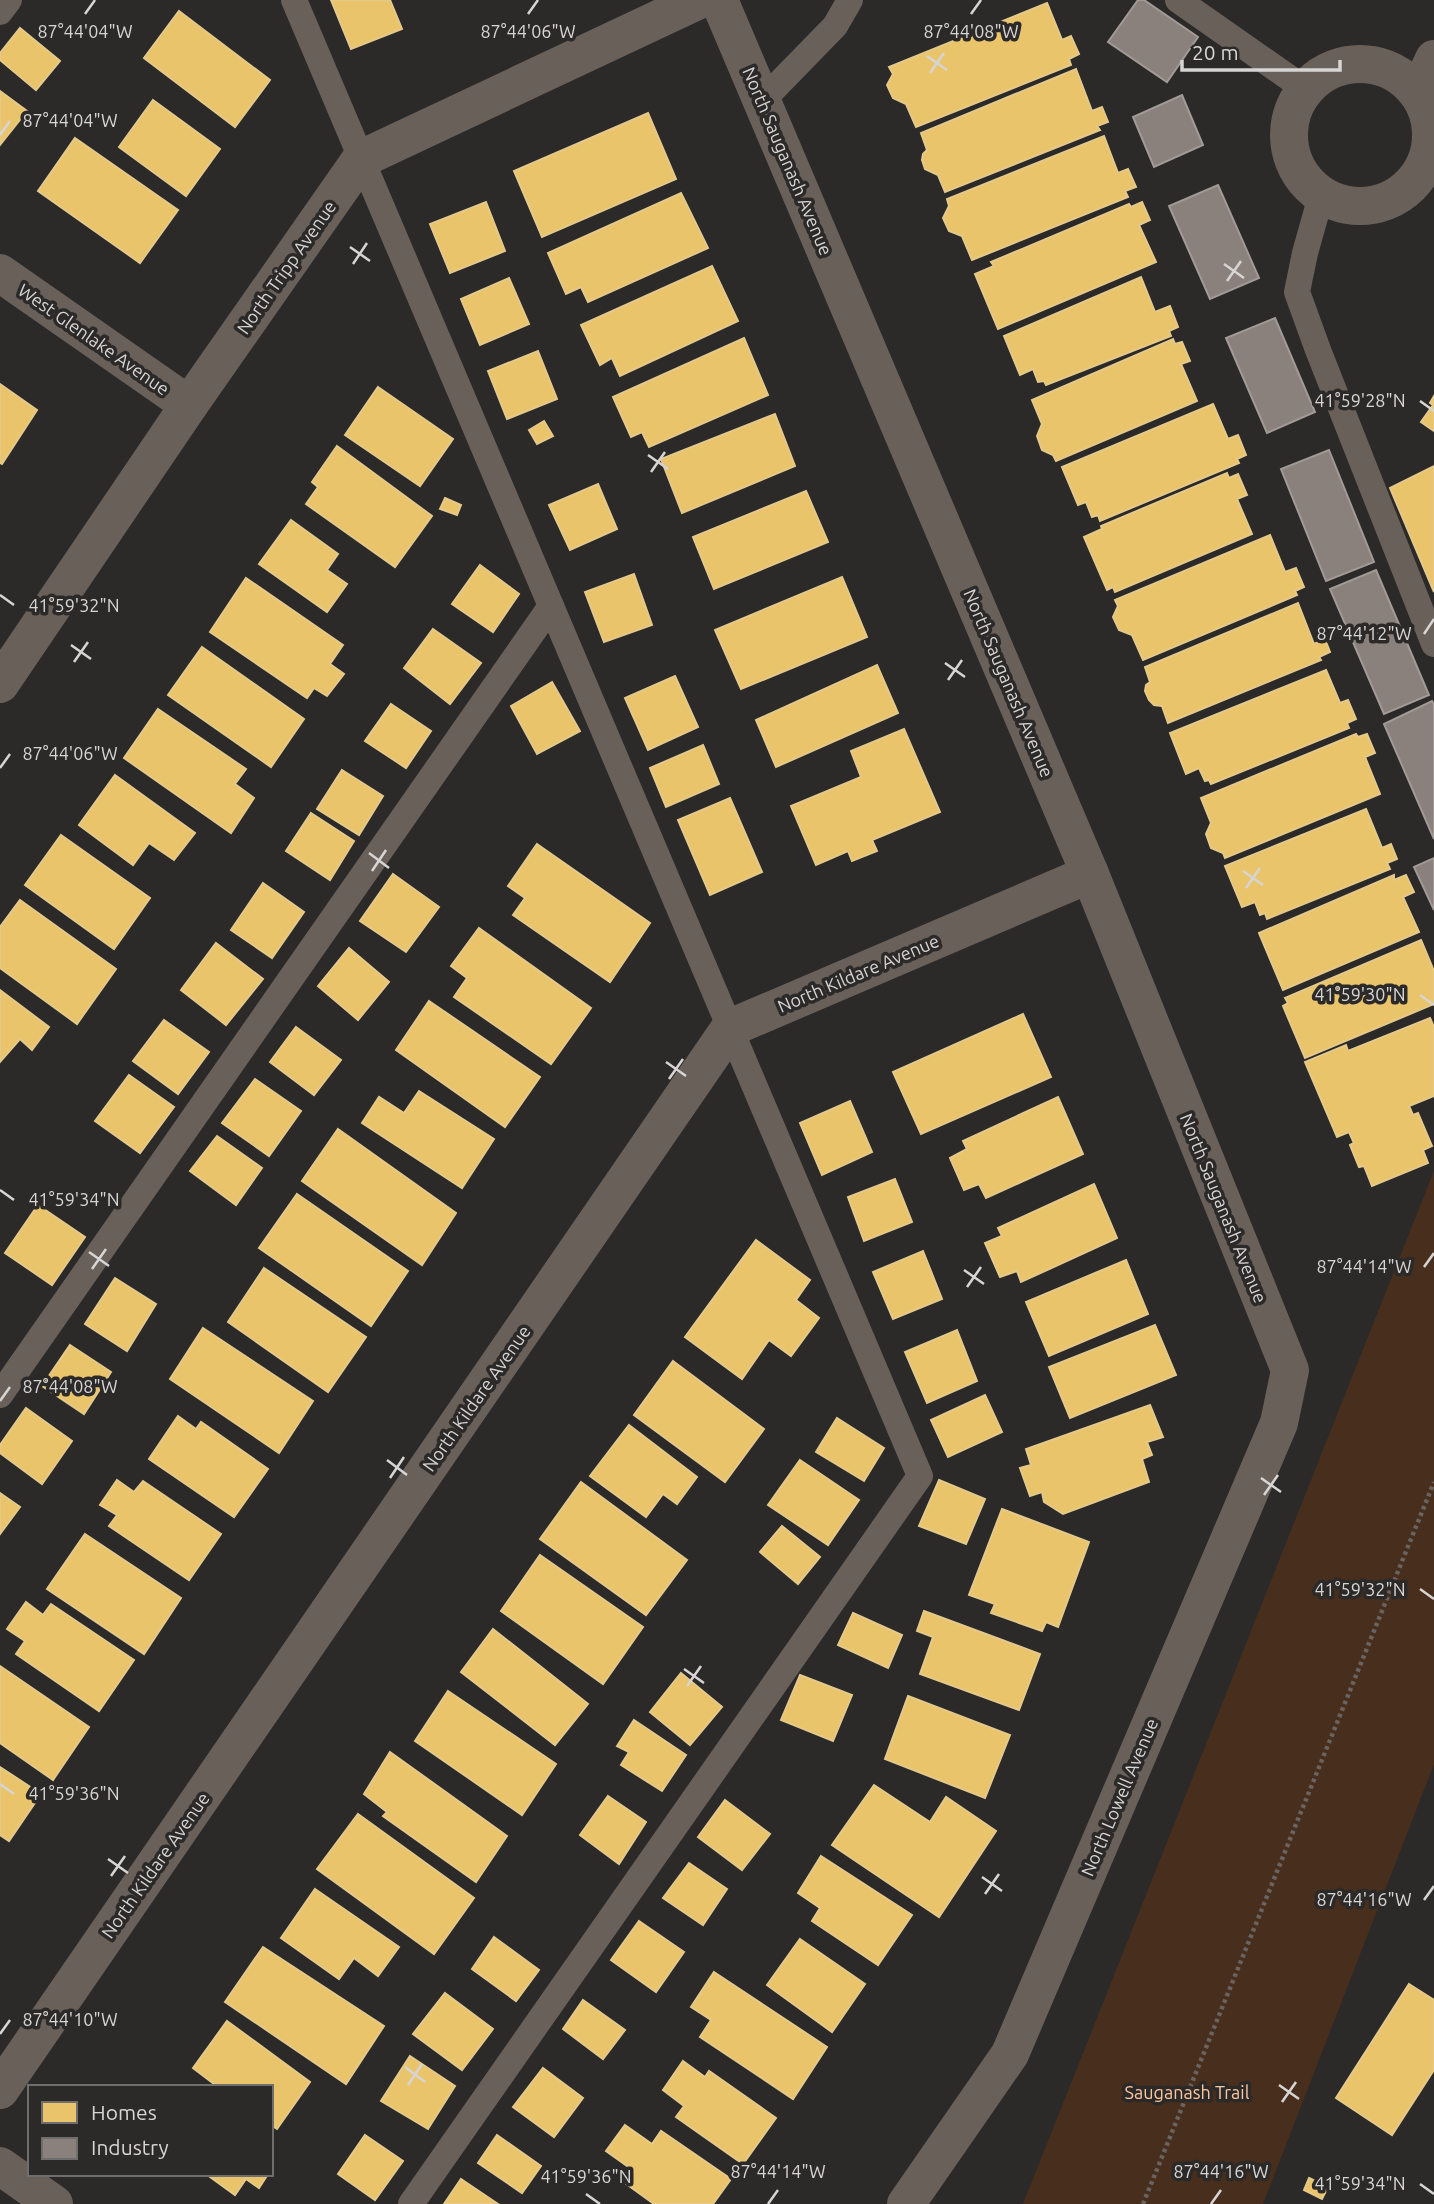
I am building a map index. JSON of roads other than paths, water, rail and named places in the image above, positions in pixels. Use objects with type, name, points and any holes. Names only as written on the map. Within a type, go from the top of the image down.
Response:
[{"type":"street","name":"North Tripp Avenue","points":[[0,684],[189,405],[361,159],[699,0]]},
{"type":"street","name":"North Sauganash Avenue","points":[[719,0],[1090,874],[1290,1370]]},
{"type":"street","points":[[1363,64],[1384,68],[1403,78],[1426,76],[1432,140],[1426,164],[1412,185],[1393,199],[1369,207],[1344,206],[1321,196],[1304,180],[1292,157],[1290,146],[1293,110],[1306,89],[1322,75],[1341,67],[1363,64]]},
{"type":"street","name":"West Glenlake Avenue","points":[[0,273],[189,405]]},
{"type":"street","name":"North Kildare Avenue","points":[[0,2090],[730,1028],[1090,874]]},
{"type":"street","name":"North Lowell Avenue","points":[[906,2204],[1010,2054],[1279,1423],[1290,1370]]},
{"type":"street","points":[[0,2166],[54,2204]]},
{"type":"lane","points":[[0,12],[9,0]]},
{"type":"lane","points":[[294,0],[920,1476],[411,2204]]},
{"type":"lane","points":[[762,101],[835,26],[850,0]]},
{"type":"lane","points":[[1178,0],[1306,89]]},
{"type":"lane","points":[[1321,196],[1297,292],[1434,643]]},
{"type":"lane","points":[[0,1395],[551,606]]},
{"type":"park label","name":"Sauganash Trail","points":[[1187,2092]]}]
